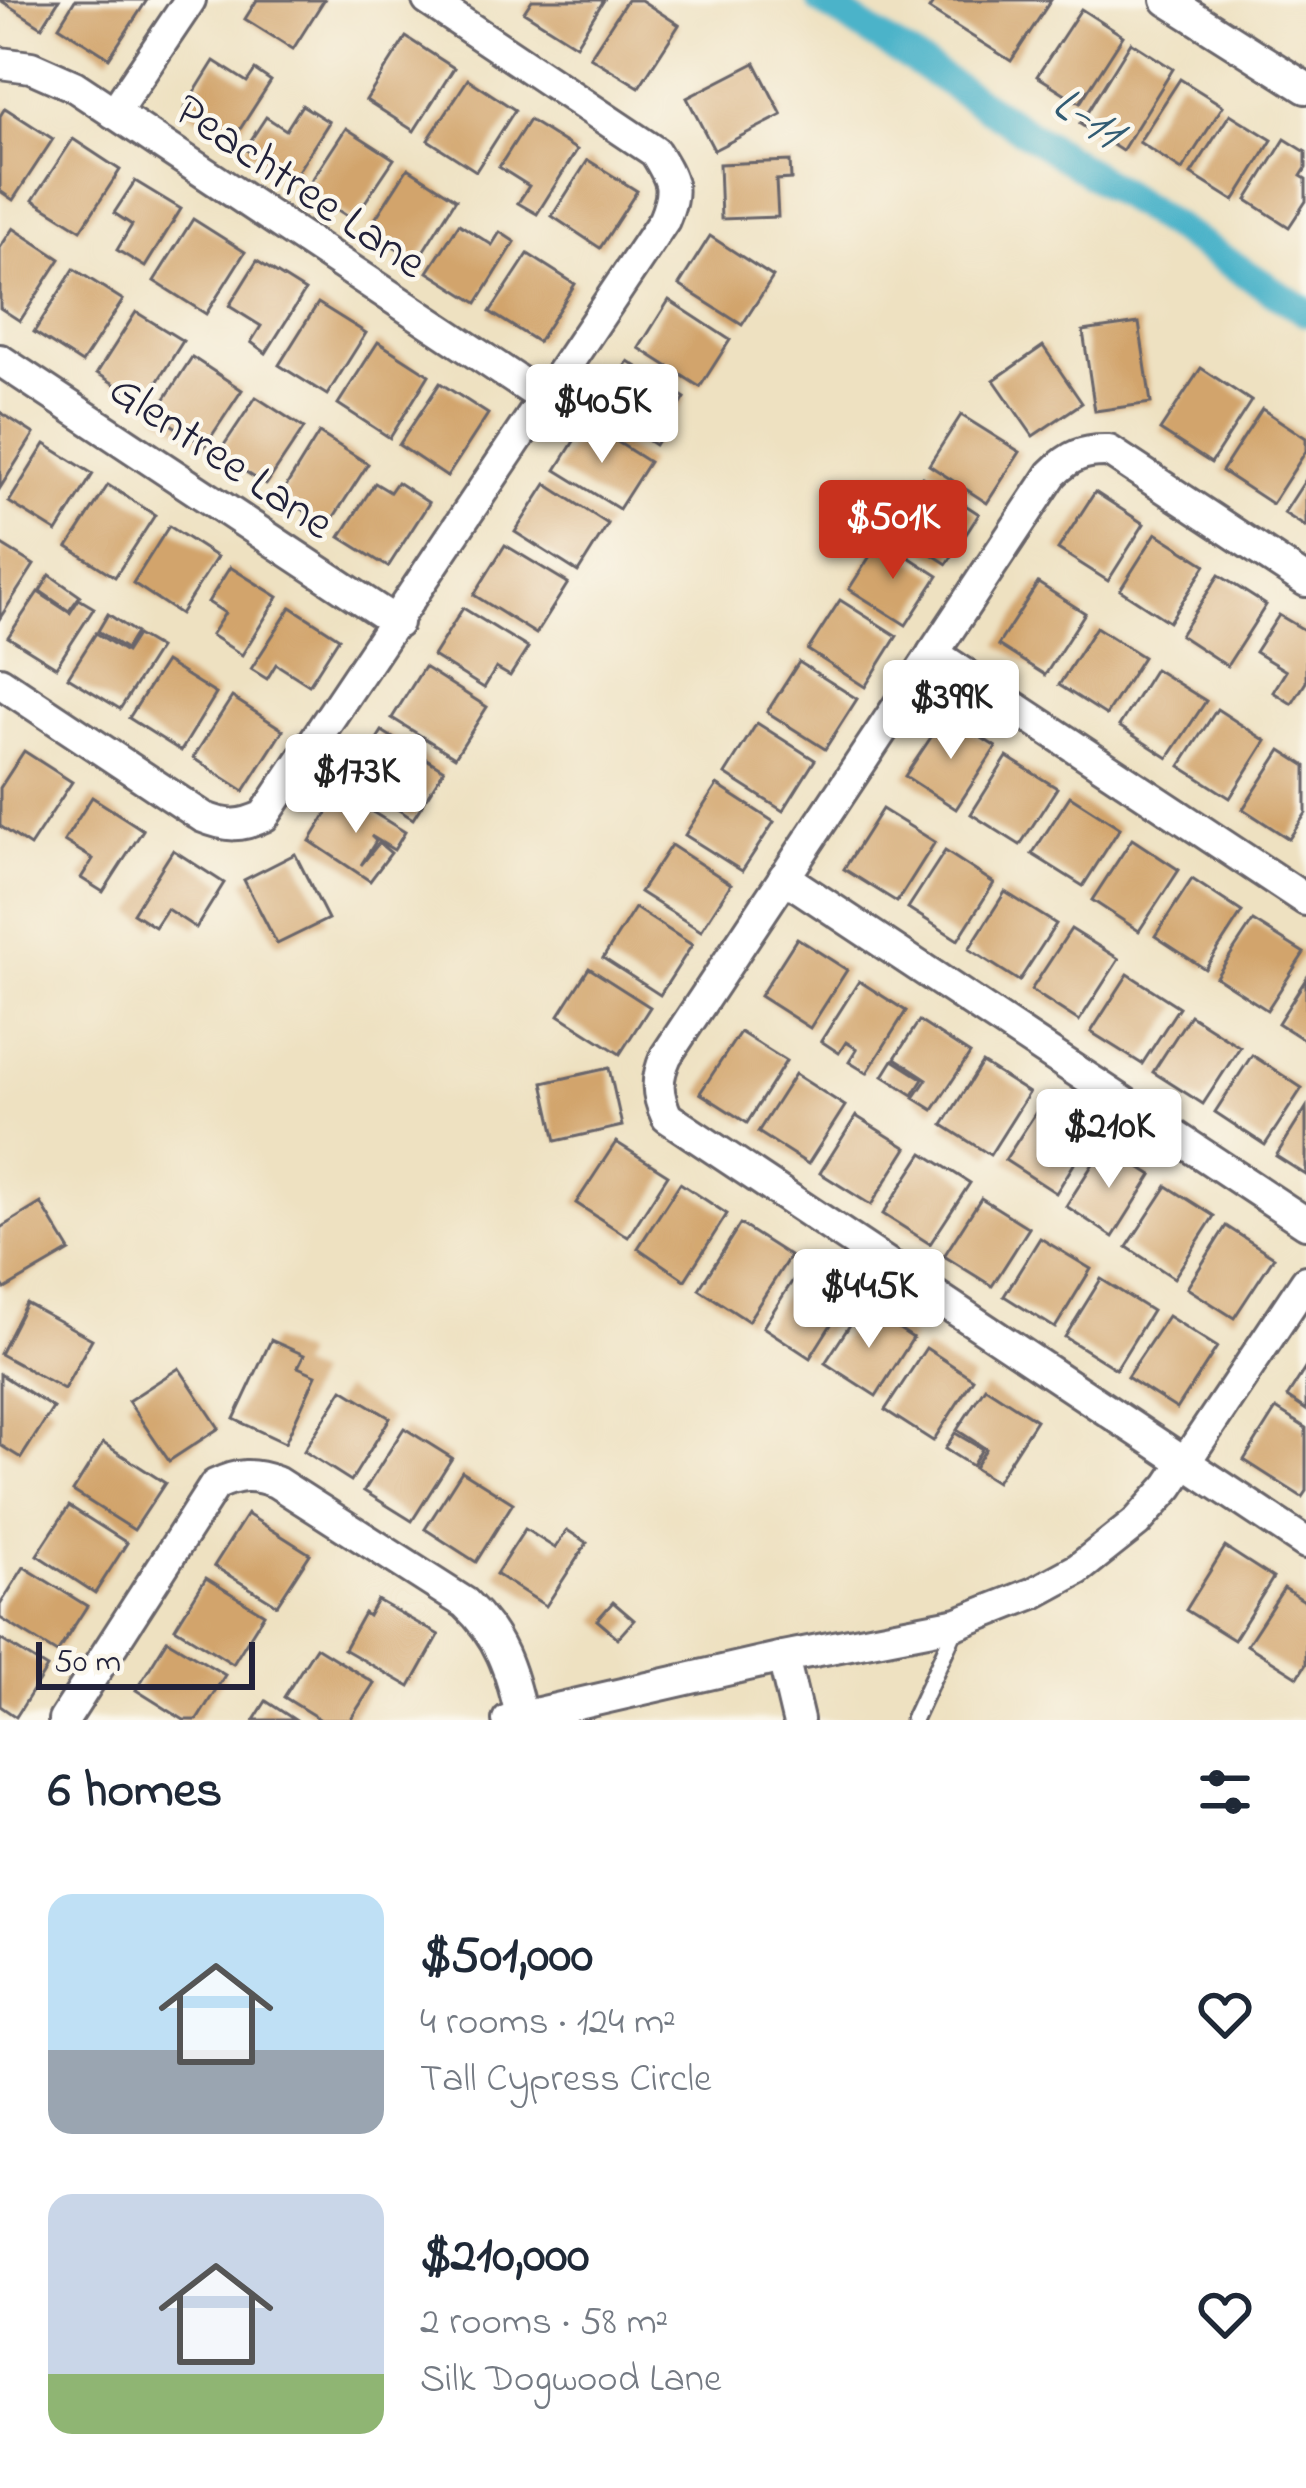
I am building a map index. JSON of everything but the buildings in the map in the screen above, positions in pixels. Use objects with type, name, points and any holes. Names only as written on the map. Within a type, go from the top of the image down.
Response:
[{"type":"street","points":[[114,113],[190,0]]},
{"type":"street","points":[[0,682],[203,817],[224,825],[245,825],[264,816],[664,220],[672,200],[672,179],[655,152],[428,0]]},
{"type":"street","points":[[1167,0],[1306,88]]},
{"type":"street","name":"Peachtree Lane","points":[[0,63],[53,75],[545,400]]},
{"type":"street","name":"Glentree Lane","points":[[0,360],[397,623]]},
{"type":"street","points":[[1306,580],[1109,451],[1087,450],[1067,458],[784,877],[657,1076],[658,1097],[667,1117],[1306,1543]]},
{"type":"street","points":[[933,653],[1306,900]]},
{"type":"street","points":[[784,877],[1306,1223]]},
{"type":"street","points":[[64,1720],[215,1485],[234,1475],[256,1475],[276,1482],[465,1603],[482,1618],[506,1657],[515,1718],[958,1623],[1034,1593],[1099,1555],[1136,1523],[1184,1465],[1306,1281]]},
{"type":"street","points":[[783,1657],[798,1720]]},
{"type":"lane","points":[[913,1720],[958,1623]]},
{"type":"waterway","name":"L-11","points":[[820,0],[1306,312]]}]
